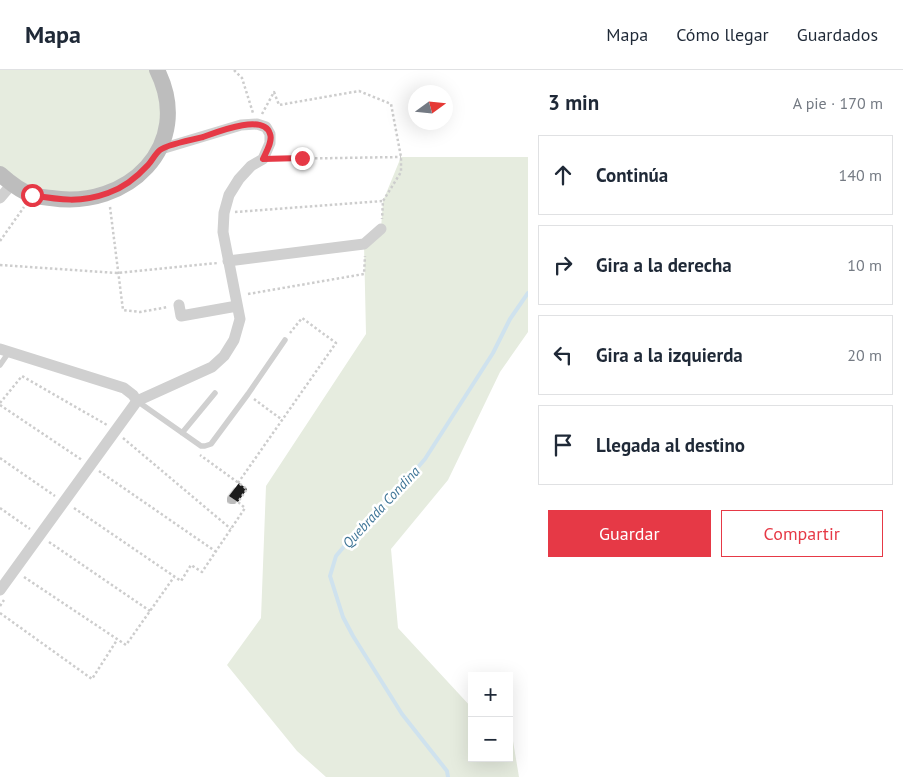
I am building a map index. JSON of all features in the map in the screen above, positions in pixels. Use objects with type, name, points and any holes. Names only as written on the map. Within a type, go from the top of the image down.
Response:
[{"type":"main road","points":[[6,179],[32,195],[61,200],[83,200],[109,193],[126,184],[147,166],[161,149],[167,128],[168,104],[164,83],[158,70]]},
{"type":"street","points":[[0,590],[138,401],[212,367],[224,356],[234,340],[240,319],[223,232],[224,213],[229,195],[239,179],[251,166],[263,159],[270,143],[270,134],[266,127],[257,124],[240,125],[161,149]]},
{"type":"street","points":[[0,198],[6,179]]},
{"type":"street","points":[[228,262],[364,244],[381,229]]},
{"type":"street","points":[[179,305],[181,316],[236,301]]},
{"type":"street","points":[[4,350],[124,388],[138,401]]},
{"type":"lane","points":[[138,401],[201,446],[211,444],[285,340]]},
{"type":"lane","points":[[0,365],[4,350]]},
{"type":"lane","points":[[182,433],[215,393]]},
{"type":"path","points":[[234,70],[242,78],[257,124]]},
{"type":"path","points":[[257,124],[274,92],[279,105],[359,91],[391,104],[401,157],[401,172],[383,201],[381,229]]},
{"type":"path","points":[[263,159],[401,157]]},
{"type":"path","points":[[109,193],[117,273],[123,310],[140,312],[179,305]]},
{"type":"path","points":[[0,241],[32,195]]},
{"type":"path","points":[[224,213],[383,201]]},
{"type":"path","points":[[236,301],[364,274],[364,244]]},
{"type":"path","points":[[0,265],[117,273],[228,262]]},
{"type":"path","points":[[238,483],[336,342],[302,318],[285,340]]},
{"type":"path","points":[[107,426],[22,376],[0,404],[215,550]]},
{"type":"path","points":[[248,394],[281,419]]},
{"type":"path","points":[[122,436],[231,529]]},
{"type":"path","points":[[71,507],[181,581],[191,565],[202,572],[245,508],[238,502],[247,489],[200,455]]},
{"type":"path","points":[[0,458],[56,496]]},
{"type":"path","points":[[0,508],[32,530]]},
{"type":"path","points":[[47,540],[150,611]]},
{"type":"path","points":[[22,576],[126,645],[174,577]]},
{"type":"path","points":[[0,613],[92,679],[118,640]]},
{"type":"shaded area","points":[[0,70],[157,70],[167,128],[126,184],[61,200],[0,174]]},
{"type":"shaded area","points":[[401,157],[528,157],[528,332],[500,372],[448,480],[391,549],[398,628],[468,704],[468,762],[513,762],[513,741],[519,777],[326,777],[297,751],[227,665],[261,618],[266,486],[366,334],[364,244],[381,229],[383,201]]},
{"type":"building","points":[[239,483],[247,489],[238,502],[229,496]]},
{"type":"waterway","name":"Quebrada Condina","points":[[448,777],[447,771],[402,714],[353,636],[343,617],[330,576],[336,556],[425,459],[493,353],[510,319],[528,293]]},
{"type":"route","points":[[32,195],[61,200],[83,200],[109,193],[126,184],[147,166],[161,149],[240,125],[257,124],[266,127],[270,134],[270,143],[263,159],[302,158]]}]
